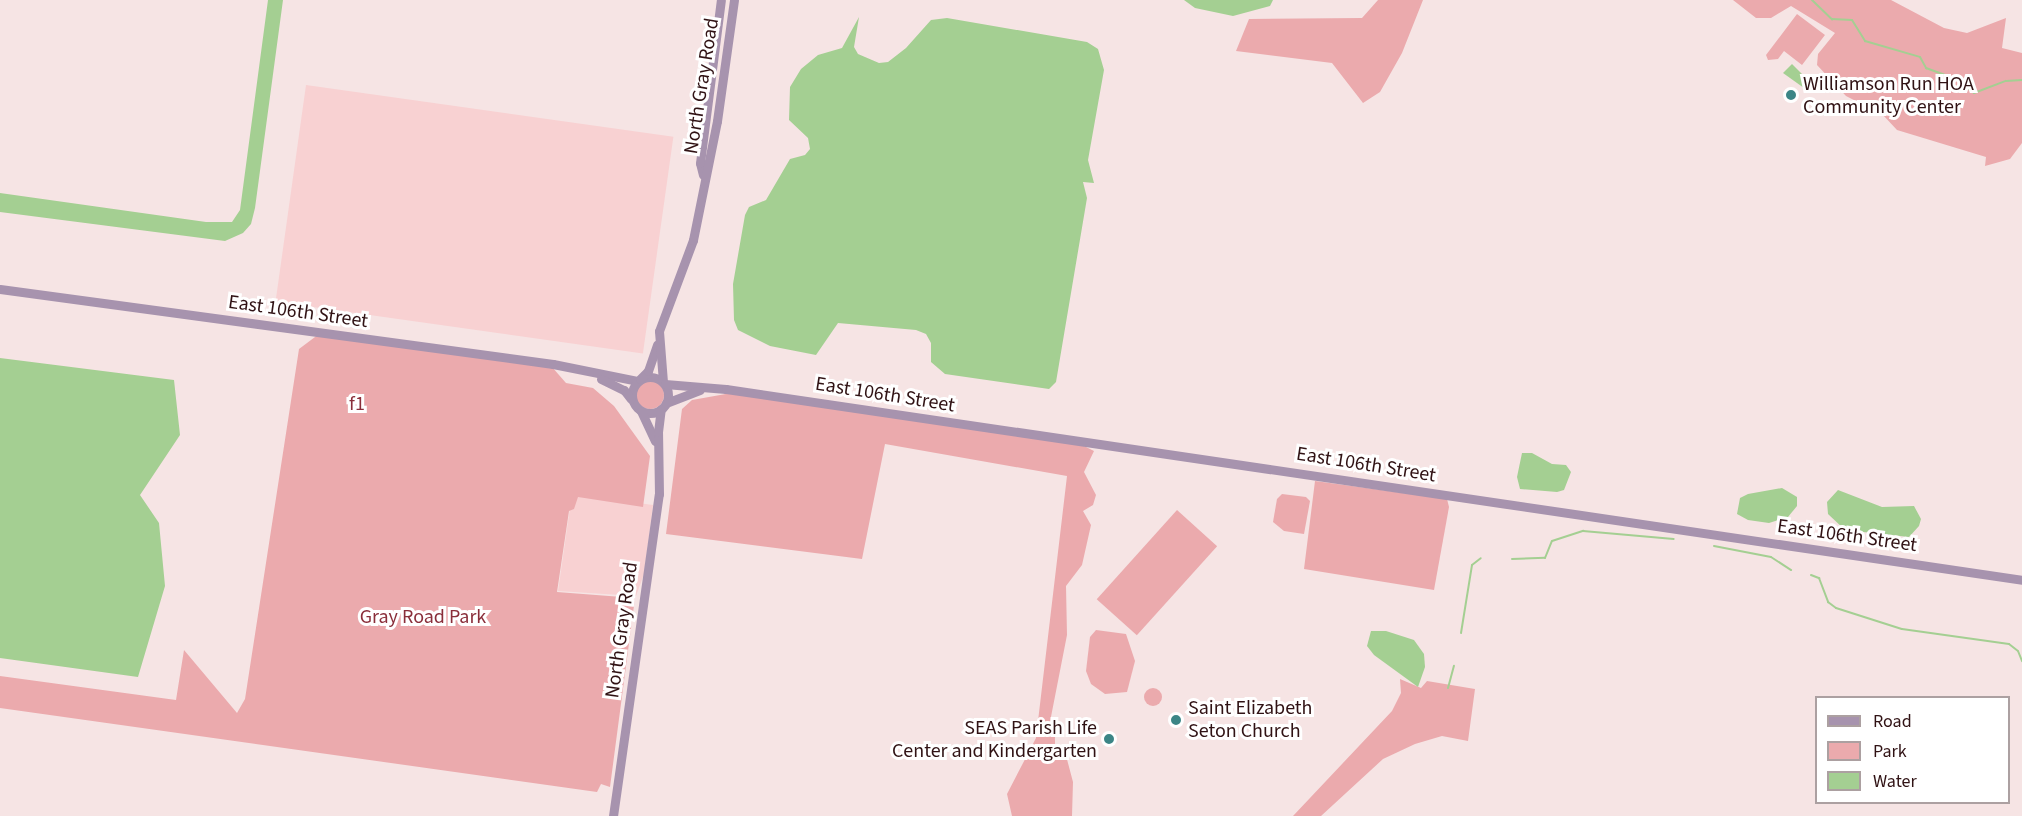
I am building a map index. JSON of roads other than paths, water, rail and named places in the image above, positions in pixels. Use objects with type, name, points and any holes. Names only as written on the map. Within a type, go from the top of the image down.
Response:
[{"type":"street","name":"North Gray Road","points":[[703,176],[700,163],[721,0]]},
{"type":"street","name":"North Gray Road","points":[[639,380],[648,371],[665,310],[691,248],[703,176],[717,121],[734,0]]},
{"type":"street","name":"East 106th Street","points":[[0,289],[553,364],[591,374],[639,380]]},
{"type":"street","name":"North Gray Road","points":[[657,345],[664,383]]},
{"type":"street","name":"East 106th Street","points":[[591,374],[624,390],[632,400]]},
{"type":"street","points":[[654,377],[664,383],[664,406],[651,413],[641,411],[632,400],[639,380],[654,377]]},
{"type":"street","name":"East 106th Street","points":[[664,383],[2022,580]]},
{"type":"street","name":"East 106th Street","points":[[664,406],[705,388]]},
{"type":"street","name":"North Gray Road","points":[[613,816],[659,494],[658,449],[664,406]]},
{"type":"street","name":"North Gray Road","points":[[641,411],[658,449]]},
{"type":"water","points":[[268,0],[283,0],[255,208],[251,224],[243,233],[225,241],[0,212],[0,193],[206,222],[232,222],[240,210]]},
{"type":"water","points":[[1184,0],[1273,0],[1270,6],[1233,16],[1195,8]]},
{"type":"water","points":[[859,17],[854,47],[858,54],[879,63],[888,62],[906,48],[931,20],[947,18],[1087,42],[1098,49],[1104,70],[1088,160],[1094,183],[1083,182],[1087,198],[1056,382],[1049,389],[945,374],[931,362],[931,343],[926,334],[916,330],[838,323],[816,355],[770,346],[738,330],[734,320],[733,284],[745,215],[749,207],[766,200],[790,159],[805,155],[810,149],[808,138],[789,120],[790,87],[801,69],[818,55],[842,48]]},
{"type":"water","points":[[1792,64],[1810,82],[1804,88],[1783,73]]},
{"type":"water","points":[[0,358],[174,380],[180,435],[140,495],[159,523],[165,586],[138,677],[0,658]]},
{"type":"water","points":[[1522,453],[1532,453],[1552,464],[1566,465],[1571,472],[1564,490],[1557,492],[1520,489],[1517,477]]},
{"type":"water","points":[[1782,488],[1797,497],[1797,506],[1788,517],[1769,523],[1748,520],[1737,514],[1740,498],[1748,494]]},
{"type":"water","points":[[1838,490],[1882,507],[1914,506],[1921,519],[1919,526],[1909,537],[1845,530],[1828,514],[1827,502]]},
{"type":"water","points":[[1371,631],[1386,631],[1414,640],[1424,654],[1425,667],[1418,687],[1374,655],[1367,646]]},
{"type":"waterway","points":[[1812,0],[1832,19],[1852,20],[1865,41],[1920,57],[1926,68],[1954,78],[1974,93],[2006,81],[2022,80]]},
{"type":"waterway","points":[[1512,559],[1545,558],[1552,541],[1583,531],[1674,539]]},
{"type":"waterway","points":[[1714,546],[1771,557],[1791,570]]},
{"type":"waterway","points":[[1461,633],[1472,565],[1481,558]]},
{"type":"waterway","points":[[1811,575],[1819,578],[1828,602],[1836,608],[1902,629],[2009,644],[2018,651],[2022,661]]},
{"type":"waterway","points":[[1448,688],[1454,666]]},
{"type":"place","name":"Williamson Run HOA Community Center","points":[[1791,95]]},
{"type":"place","name":"Saint Elizabeth Seton Church","points":[[1176,720]]},
{"type":"place","name":"SEAS Parish Life Center and Kindergarten","points":[[1109,739]]},
{"type":"park label","name":"f1","points":[[357,404]]},
{"type":"park label","name":"Gray Road Park","points":[[423,617]]}]
